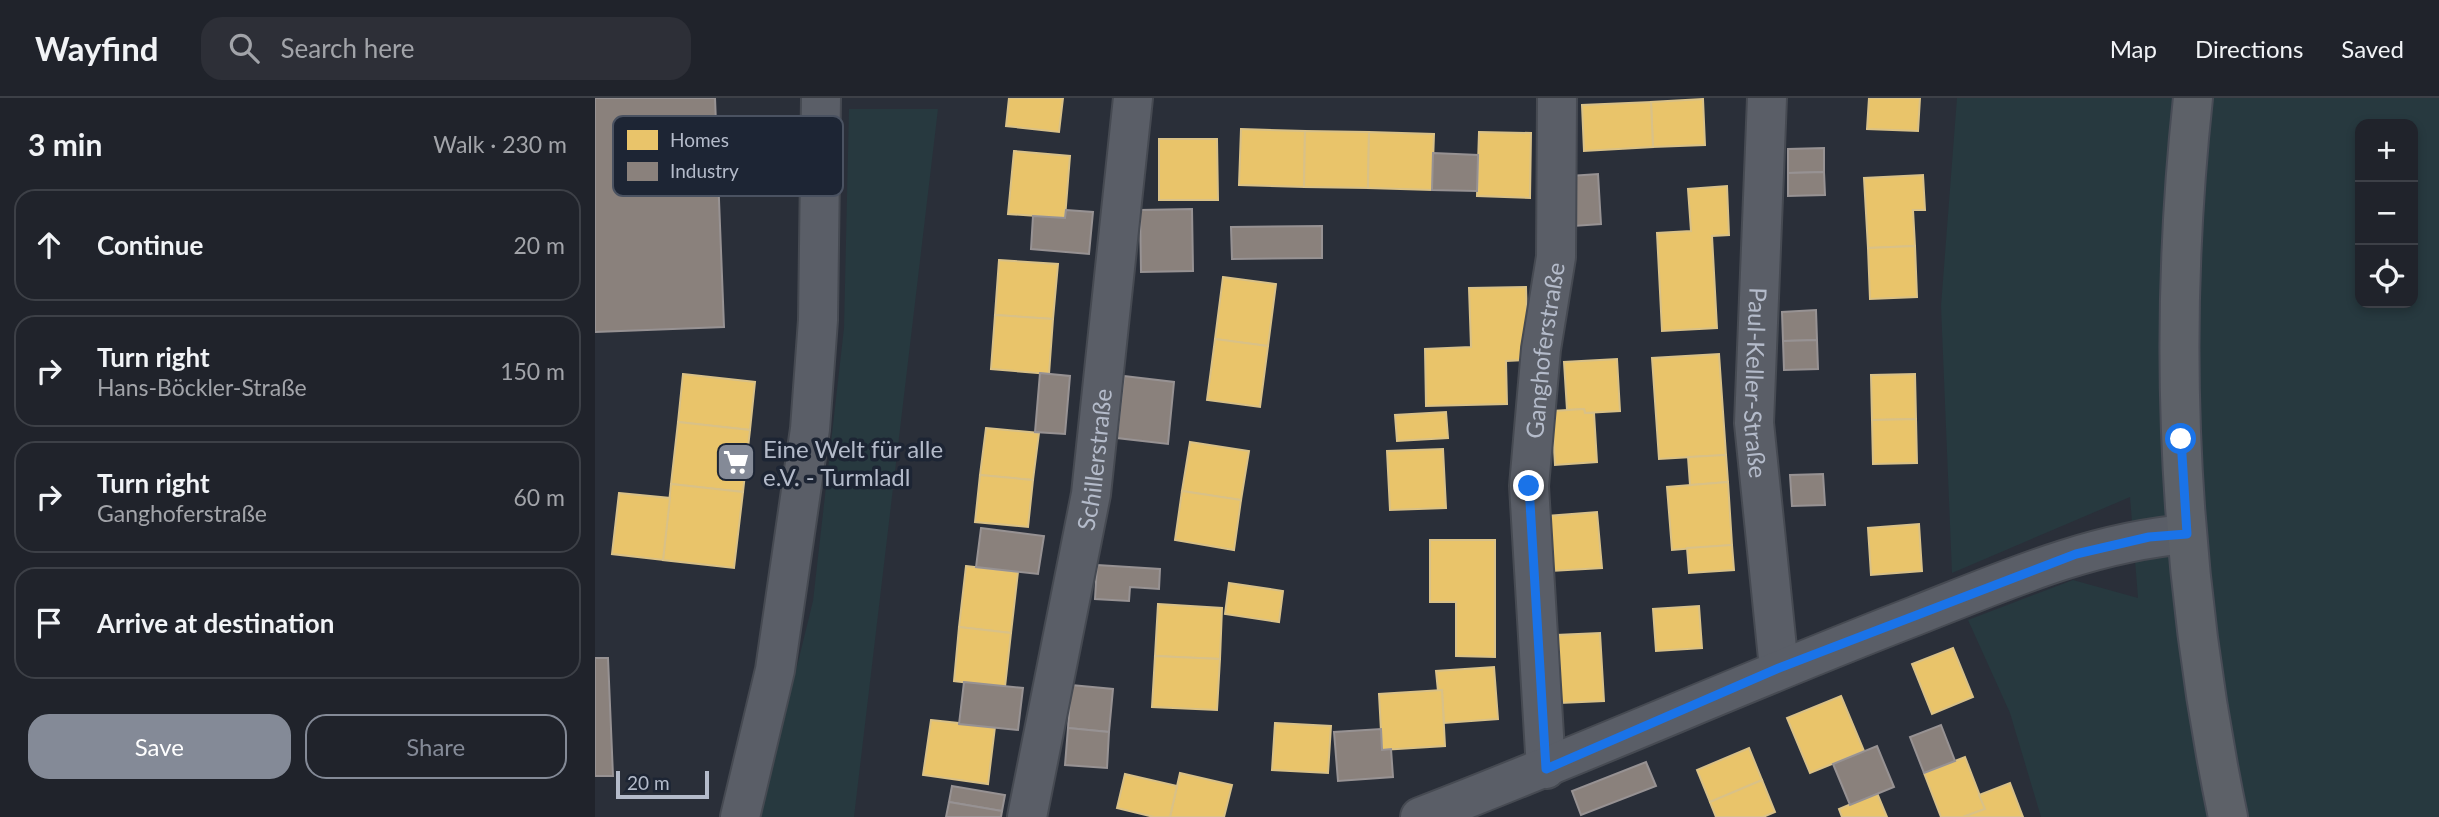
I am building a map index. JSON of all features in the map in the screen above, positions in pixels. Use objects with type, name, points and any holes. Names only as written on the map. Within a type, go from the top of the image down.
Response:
[{"type":"main road","points":[[2193,98],[2183,222],[2179,327],[2187,534],[2196,627],[2228,817]]},
{"type":"street","points":[[821,98],[821,116]]},
{"type":"street","name":"Schillerstraße","points":[[1027,817],[1091,494],[1133,98]]},
{"type":"street","name":"Ganghoferstraße","points":[[1546,769],[1529,486],[1541,349],[1556,257],[1557,98]]},
{"type":"street","name":"Paul-Keller-Straße","points":[[1767,98],[1755,422],[1779,668]]},
{"type":"street","points":[[740,817],[775,670],[810,429],[818,320],[820,196]]},
{"type":"street","points":[[1420,817],[1546,769],[1779,668],[2076,554],[2149,537],[2187,534]]},
{"type":"shaded area","points":[[1957,98],[2439,98],[2439,817],[2041,817],[2010,713],[1968,620],[2073,580],[2138,598],[2130,497],[1952,573],[1941,306]]},
{"type":"shaded area","points":[[849,109],[938,109],[854,817],[760,817],[813,601],[844,328]]},
{"type":"building: Homes","points":[[1009,98],[1063,98],[1059,132],[1006,126]]},
{"type":"building: Homes","points":[[1869,98],[1920,98],[1918,131],[1867,129]]},
{"type":"building: Homes","points":[[1703,99],[1705,145],[1653,147],[1651,102]]},
{"type":"building: Homes","points":[[1651,102],[1653,147],[1584,151],[1582,105]]},
{"type":"building: Homes","points":[[1241,129],[1305,131],[1304,187],[1239,185]]},
{"type":"building: Homes","points":[[1305,131],[1369,132],[1368,188],[1304,187]]},
{"type":"building: Homes","points":[[1369,132],[1434,134],[1432,190],[1368,188]]},
{"type":"building: Homes","points":[[1479,132],[1531,133],[1530,198],[1477,196]]},
{"type":"building: Homes","points":[[1159,139],[1217,139],[1218,200],[1159,200]]},
{"type":"building: Homes","points":[[1014,151],[1070,156],[1065,218],[1008,214]]},
{"type":"building: Homes","points":[[1923,175],[1925,210],[1913,210],[1915,246],[1868,248],[1864,178]]},
{"type":"building: Homes","points":[[1727,186],[1729,235],[1712,236],[1717,328],[1662,331],[1657,233],[1691,231],[1688,189]]},
{"type":"building: Homes","points":[[1915,246],[1917,297],[1870,299],[1868,248]]},
{"type":"building: Homes","points":[[999,260],[1058,264],[1053,319],[995,315]]},
{"type":"building: Homes","points":[[1223,277],[1276,284],[1268,346],[1215,339]]},
{"type":"building: Homes","points":[[1526,287],[1528,360],[1506,361],[1507,404],[1426,406],[1425,349],[1471,347],[1469,288]]},
{"type":"building: Homes","points":[[995,315],[1053,319],[1049,374],[991,369]]},
{"type":"building: Homes","points":[[1215,339],[1268,346],[1260,407],[1207,400]]},
{"type":"building: Homes","points":[[1719,354],[1726,455],[1659,459],[1652,358]]},
{"type":"building: Homes","points":[[1617,359],[1620,411],[1585,413],[1584,409],[1567,410],[1564,362]]},
{"type":"building: Homes","points":[[683,374],[755,382],[750,430],[678,422]]},
{"type":"building: Homes","points":[[1915,374],[1916,419],[1872,420],[1871,375]]},
{"type":"building: Homes","points":[[1584,409],[1585,413],[1594,413],[1597,462],[1555,465],[1552,411]]},
{"type":"building: Homes","points":[[1446,412],[1448,438],[1397,441],[1395,415]]},
{"type":"building: Homes","points":[[1916,419],[1917,463],[1873,464],[1872,420]]},
{"type":"building: Homes","points":[[678,422],[750,430],[743,492],[671,484]]},
{"type":"building: Homes","points":[[986,428],[1039,433],[1033,480],[980,475]]},
{"type":"building: Homes","points":[[1190,442],[1249,451],[1241,500],[1182,491]]},
{"type":"building: Homes","points":[[1443,449],[1446,508],[1390,510],[1387,451]]},
{"type":"building: Homes","points":[[1726,455],[1728,482],[1690,485],[1688,457]]},
{"type":"building: Homes","points":[[980,475],[1033,480],[1028,527],[975,522]]},
{"type":"building: Homes","points":[[1728,482],[1732,545],[1672,550],[1667,487]]},
{"type":"building: Homes","points":[[671,484],[743,492],[734,568],[663,560]]},
{"type":"building: Homes","points":[[1182,491],[1241,500],[1234,550],[1175,540]]},
{"type":"building: Homes","points":[[619,493],[670,498],[663,560],[612,554]]},
{"type":"building: Homes","points":[[1597,512],[1602,568],[1551,571],[1547,516]]},
{"type":"building: Homes","points":[[1919,524],[1922,571],[1871,575],[1868,528]]},
{"type":"building: Homes","points":[[1430,540],[1495,540],[1495,657],[1456,656],[1456,602],[1430,602]]},
{"type":"building: Homes","points":[[1732,545],[1734,570],[1689,573],[1687,548]]},
{"type":"building: Homes","points":[[966,566],[1018,572],[1011,633],[959,627]]},
{"type":"building: Homes","points":[[1229,583],[1283,591],[1279,622],[1225,614]]},
{"type":"building: Homes","points":[[1158,604],[1222,608],[1220,659],[1155,656]]},
{"type":"building: Homes","points":[[1699,606],[1702,648],[1656,651],[1653,609]]},
{"type":"building: Homes","points":[[959,627],[1011,633],[1005,687],[954,681]]},
{"type":"building: Homes","points":[[1600,633],[1604,701],[1560,703],[1556,635]]},
{"type":"building: Homes","points":[[1953,648],[1973,697],[1932,714],[1912,664]]},
{"type":"building: Homes","points":[[1155,656],[1220,659],[1217,710],[1152,707]]},
{"type":"building: Homes","points":[[1494,667],[1498,719],[1444,723],[1442,690],[1438,691],[1436,671]]},
{"type":"building: Homes","points":[[1442,690],[1445,746],[1382,750],[1379,694]]},
{"type":"building: Homes","points":[[1841,696],[1864,751],[1810,773],[1787,718]]},
{"type":"building: Homes","points":[[931,720],[995,727],[988,784],[923,775]]},
{"type":"building: Homes","points":[[1275,723],[1331,726],[1328,773],[1272,770]]},
{"type":"building: Homes","points":[[1749,748],[1762,780],[1710,802],[1697,770]]},
{"type":"building: Homes","points":[[1965,757],[1985,809],[1963,817],[1941,817],[1924,773]]},
{"type":"building: Homes","points":[[1180,773],[1232,785],[1224,817],[1170,817]]},
{"type":"building: Homes","points":[[1125,774],[1177,786],[1170,817],[1154,817],[1117,808]]},
{"type":"building: Homes","points":[[1762,780],[1775,812],[1763,817],[1716,817],[1710,802]]},
{"type":"building: Homes","points":[[2010,783],[2023,817],[1963,817],[1985,809],[1979,795]]},
{"type":"building: Homes","points":[[1877,793],[1887,817],[1842,817],[1839,809]]},
{"type":"building: Industry","points":[[595,98],[715,98],[716,116],[613,116],[613,196],[719,196],[724,327],[595,332]]},
{"type":"building: Industry","points":[[1824,148],[1824,172],[1788,173],[1788,149]]},
{"type":"building: Industry","points":[[1433,153],[1478,155],[1477,191],[1432,190]]},
{"type":"building: Industry","points":[[1824,172],[1825,195],[1788,196],[1788,173]]},
{"type":"building: Industry","points":[[1598,174],[1601,224],[1573,226],[1570,176]]},
{"type":"building: Industry","points":[[1192,209],[1193,271],[1141,272],[1140,210]]},
{"type":"building: Industry","points":[[1066,210],[1093,212],[1089,254],[1031,249],[1033,216],[1065,218]]},
{"type":"building: Industry","points":[[1322,226],[1322,258],[1232,259],[1231,227]]},
{"type":"building: Industry","points":[[1816,310],[1817,340],[1783,341],[1782,312]]},
{"type":"building: Industry","points":[[1817,340],[1818,369],[1784,370],[1783,341]]},
{"type":"building: Industry","points":[[1040,373],[1070,376],[1065,434],[1035,432]]},
{"type":"building: Industry","points":[[1124,376],[1174,382],[1168,444],[1117,438]]},
{"type":"building: Industry","points":[[1823,474],[1825,505],[1792,506],[1790,475]]},
{"type":"building: Industry","points":[[981,528],[1044,536],[1038,574],[976,567]]},
{"type":"building: Industry","points":[[1097,565],[1160,569],[1159,589],[1130,587],[1129,601],[1095,599]]},
{"type":"building: Industry","points":[[595,658],[608,658],[613,776],[595,776]]},
{"type":"building: Industry","points":[[964,682],[1023,688],[1018,730],[959,724]]},
{"type":"building: Industry","points":[[1071,685],[1113,689],[1109,732],[1068,728]]},
{"type":"building: Industry","points":[[1941,725],[1955,761],[1924,773],[1910,737]]},
{"type":"building: Industry","points":[[1068,728],[1109,732],[1107,768],[1065,765]]},
{"type":"building: Industry","points":[[1381,729],[1382,750],[1391,749],[1393,777],[1338,781],[1334,732]]},
{"type":"building: Industry","points":[[1877,746],[1894,787],[1850,805],[1833,764]]},
{"type":"building: Industry","points":[[1646,762],[1656,786],[1581,815],[1572,791]]},
{"type":"building: Industry","points":[[952,786],[1005,795],[1002,811],[949,802]]},
{"type":"building: Industry","points":[[949,802],[1002,811],[1001,817],[946,817]]},
{"type":"place","name":"Eine Welt für alle e.V. - Turmladl","points":[[736,462]]},
{"type":"route","points":[[1529,486],[1538,672],[1546,769],[1779,668],[2076,554],[2149,537],[2187,534],[2181,439]]}]
